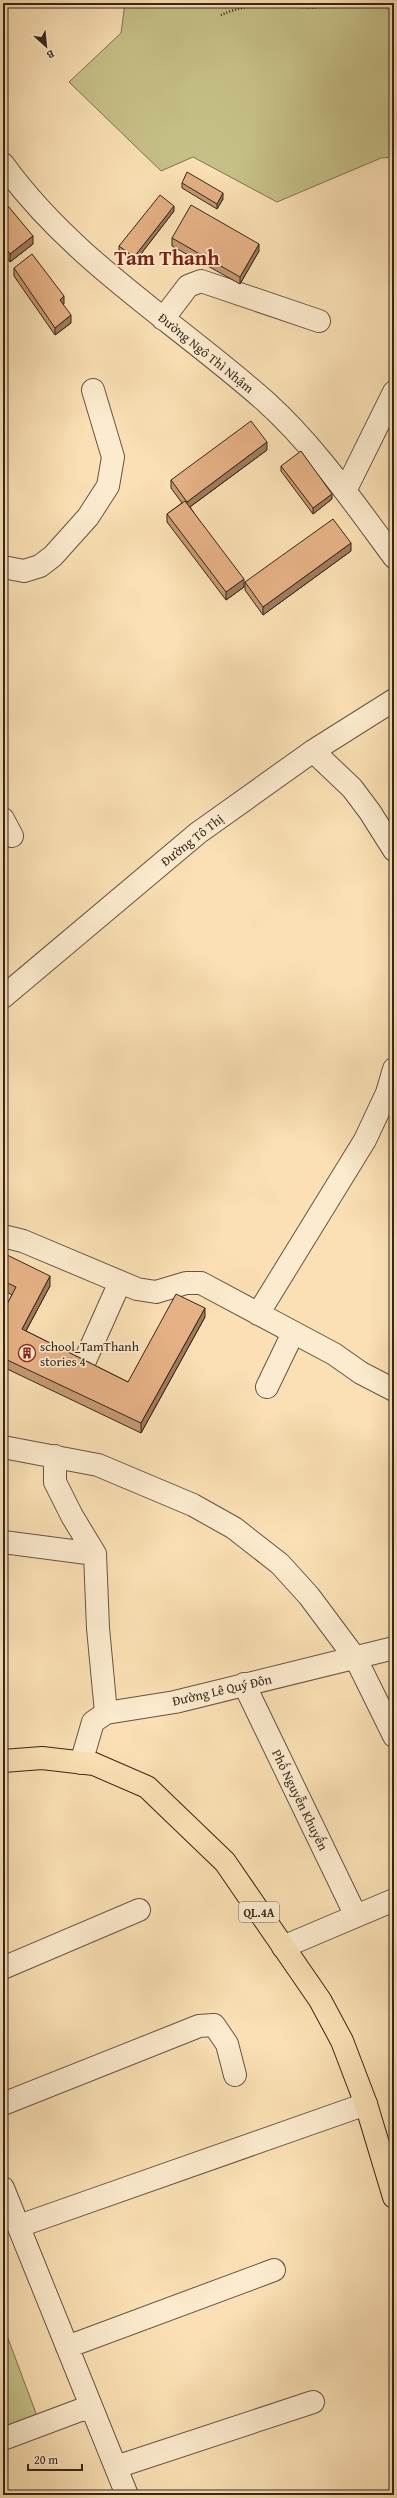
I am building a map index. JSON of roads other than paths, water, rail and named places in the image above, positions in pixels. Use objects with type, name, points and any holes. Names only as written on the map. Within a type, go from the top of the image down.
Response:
[{"type":"main road","name":"QL.4A","points":[[3,1761],[42,1758],[94,1764],[148,1786],[224,1862],[320,2000],[342,2041],[366,2104],[394,2197]]},
{"type":"street","name":"Đường Ngô Thì Nhậm","points":[[3,164],[45,216],[164,319],[265,401],[301,437],[345,490],[394,557]]},
{"type":"street","points":[[164,319],[188,286],[201,281],[319,321]]},
{"type":"street","points":[[3,567],[24,571],[40,566],[53,556],[88,517],[108,486],[113,457],[92,390]]},
{"type":"street","points":[[345,490],[394,392]]},
{"type":"street","name":"Đường Tô Thị","points":[[3,996],[198,833],[313,751],[394,700]]},
{"type":"street","points":[[313,751],[352,788],[370,812],[394,850]]},
{"type":"street","points":[[258,1314],[365,1140],[390,1094],[394,1069]]},
{"type":"street","points":[[3,1236],[23,1240],[137,1290],[156,1292],[186,1283],[201,1283],[334,1354],[361,1373],[394,1390]]},
{"type":"street","points":[[79,1374],[120,1282]]},
{"type":"street","points":[[267,1387],[293,1332]]},
{"type":"street","points":[[3,1447],[98,1465],[193,1505],[234,1528],[280,1564],[309,1596],[356,1659],[394,1736]]},
{"type":"street","points":[[55,1456],[55,1482],[72,1516],[95,1554],[98,1628],[106,1713],[94,1722],[81,1763]]},
{"type":"street","points":[[3,1542],[95,1554]]},
{"type":"street","name":"Đường Lê Quý Đôn","points":[[106,1713],[175,1702],[244,1684],[356,1659],[394,1648]]},
{"type":"street","name":"Phố Nguyễn Khuyến","points":[[244,1684],[356,1916]]},
{"type":"street","points":[[284,1947],[394,1900]]},
{"type":"street","points":[[3,1968],[139,1910]]},
{"type":"street","points":[[3,2104],[199,2026],[214,2025],[227,2044],[235,2075]]},
{"type":"street","points":[[19,2226],[366,2104]]},
{"type":"street","points":[[3,2188],[127,2495]]},
{"type":"street","points":[[67,2347],[274,2270]]},
{"type":"street","points":[[116,2467],[313,2402]]},
{"type":"street","points":[[3,2439],[91,2406]]},
{"type":"place","name":"school_TamThanh stories 4","points":[[27,1353]]},
{"type":"district","name":"Tam Thanh","points":[[167,257]]}]
